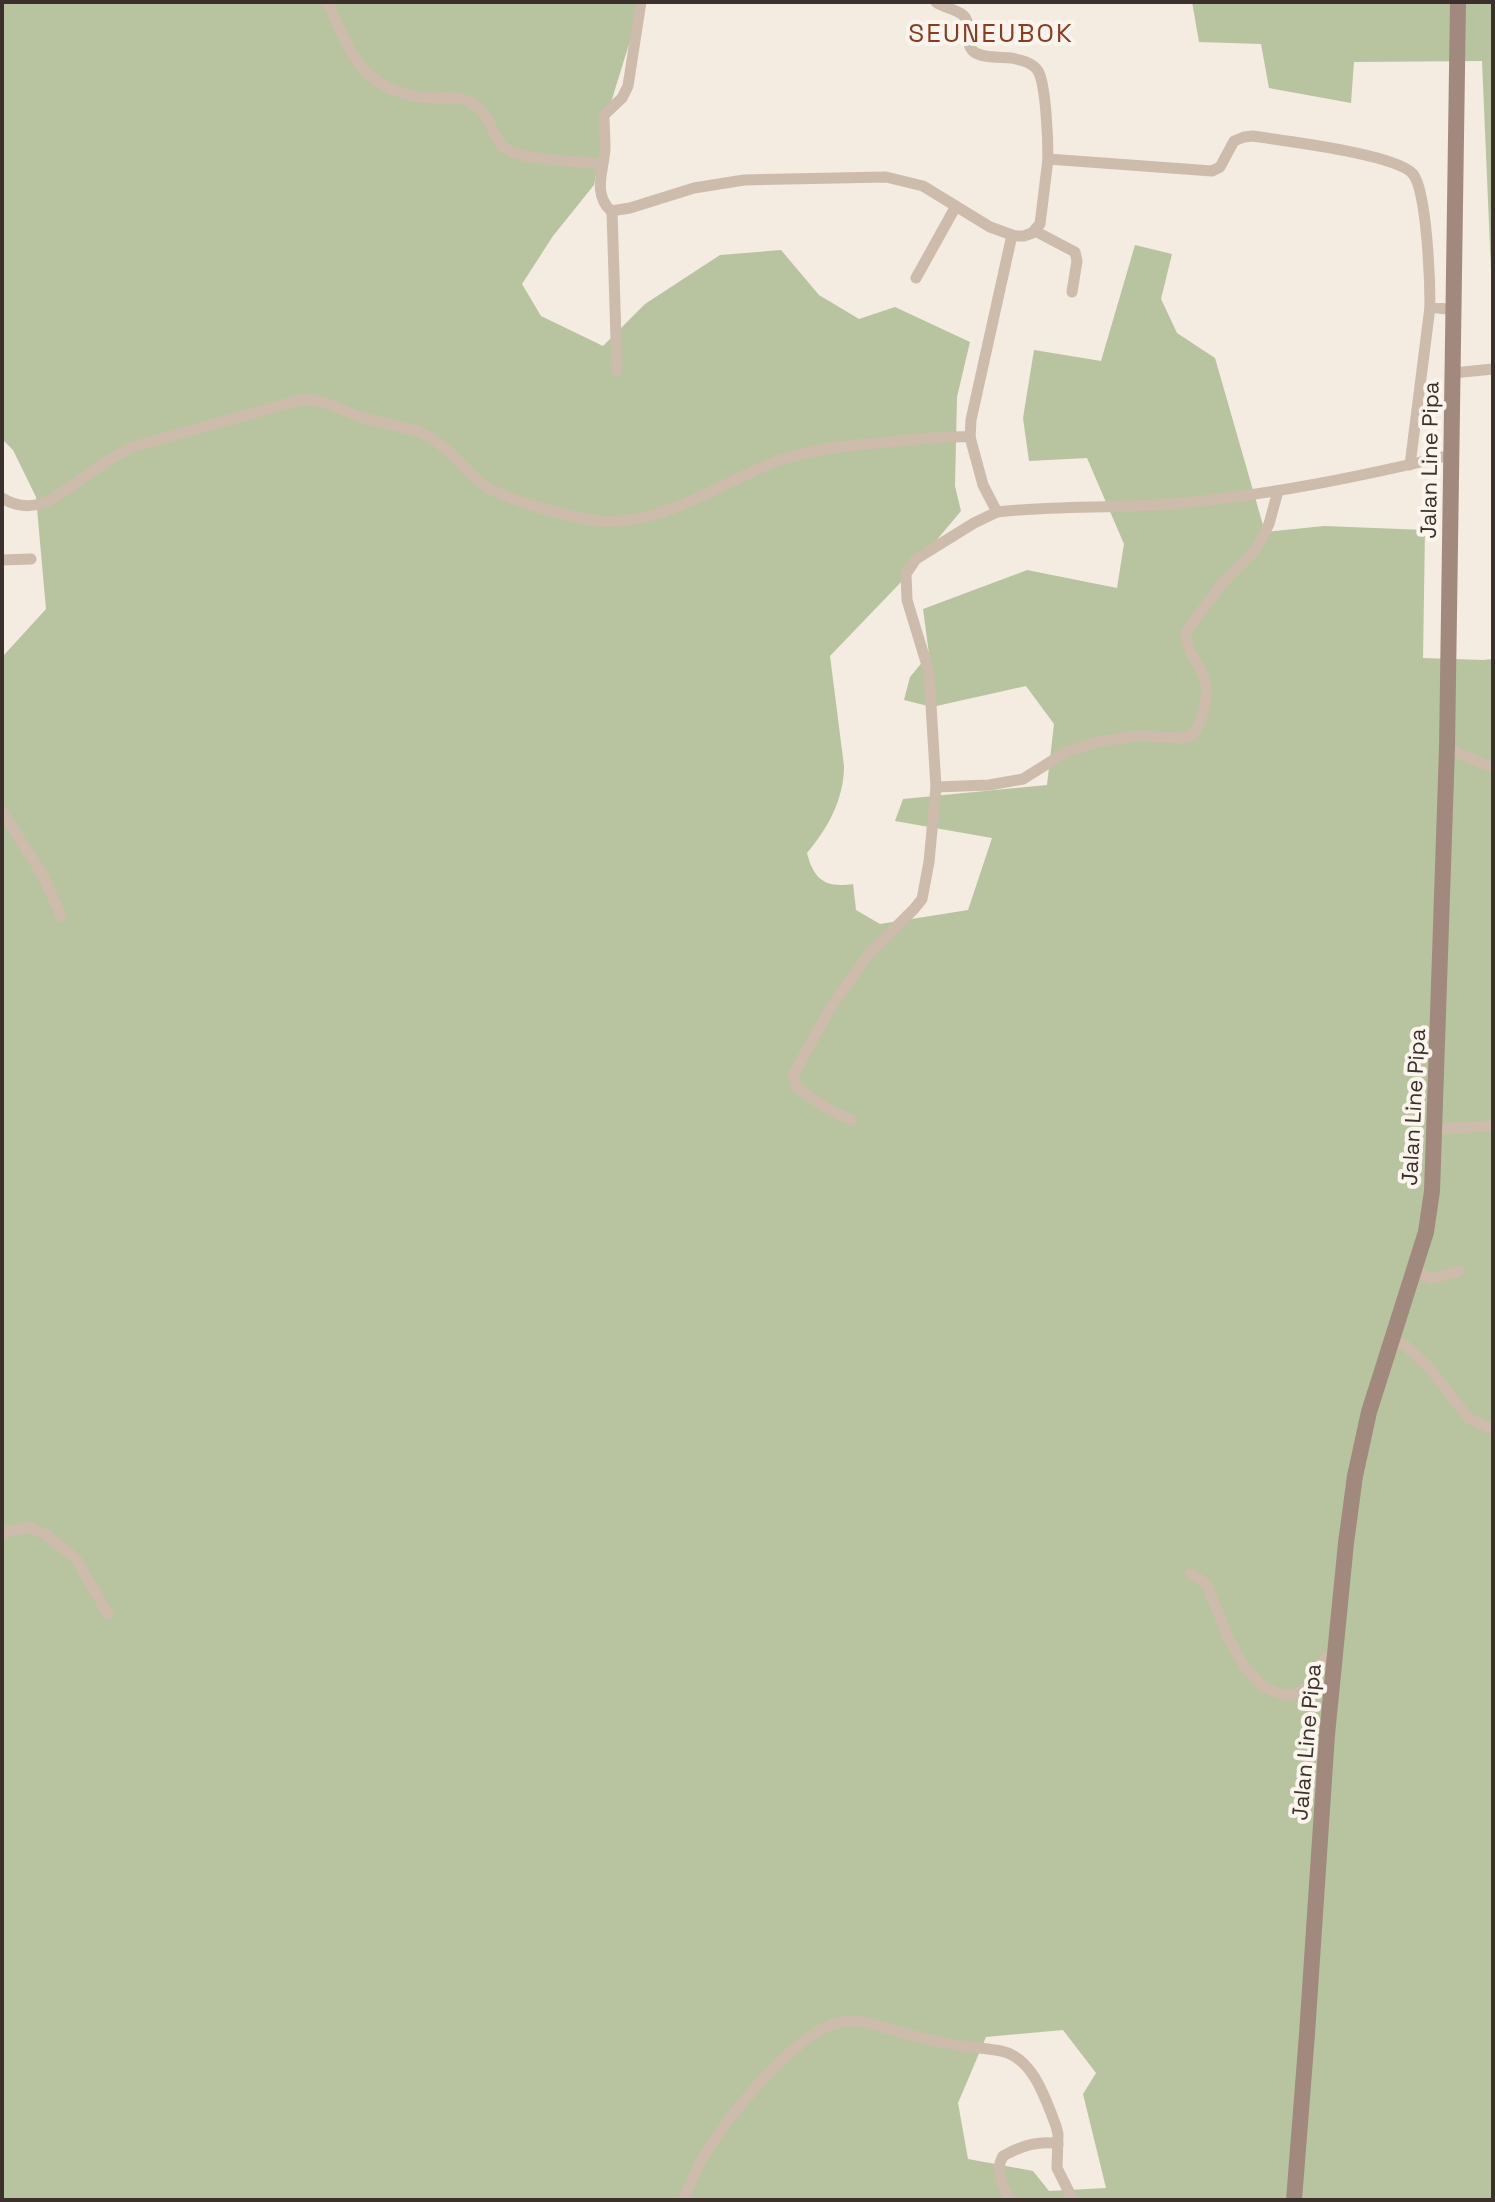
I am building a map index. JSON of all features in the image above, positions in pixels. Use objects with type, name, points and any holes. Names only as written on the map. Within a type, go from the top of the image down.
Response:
[{"type":"main road","name":"Jalan Line Pipa","points":[[1294,2200],[1327,1735],[1355,1476],[1369,1412],[1426,1232],[1432,1191],[1447,748],[1458,2]]},
{"type":"street","points":[[327,2],[365,71],[386,86],[419,97],[469,101],[480,110],[502,147],[508,151],[602,164]]},
{"type":"street","points":[[641,2],[628,86],[620,100],[604,115],[605,146],[600,181],[601,195],[607,208],[612,211],[630,208],[719,183],[777,178],[893,178],[934,192],[990,227],[1024,236],[1035,231],[1042,216],[1048,159],[1043,91],[1037,70],[1020,59],[973,51],[964,16],[936,2]]},
{"type":"street","points":[[1048,159],[1212,171],[1220,167],[1234,141],[1253,136],[1342,151],[1395,164],[1411,172],[1418,185],[1426,236],[1430,307],[1410,465]]},
{"type":"street","points":[[916,278],[956,206]]},
{"type":"street","points":[[612,211],[617,371]]},
{"type":"street","points":[[1035,231],[1075,252],[1077,261],[1072,292]]},
{"type":"street","points":[[997,512],[983,485],[970,437],[971,420],[1012,235]]},
{"type":"street","points":[[1430,307],[1455,310]]},
{"type":"street","points":[[1453,373],[1493,369]]},
{"type":"street","points":[[2,498],[21,506],[46,502],[137,445],[303,399],[318,400],[367,418],[414,429],[433,439],[481,484],[494,491],[599,521],[630,519],[676,508],[757,469],[810,452],[840,446],[970,437]]},
{"type":"street","points":[[852,1120],[833,1112],[797,1088],[793,1075],[831,1007],[859,967],[922,899],[936,787],[929,672],[907,600],[906,574],[916,559],[997,512],[1045,507],[1181,503],[1278,491],[1451,455]]},
{"type":"street","points":[[936,787],[989,785],[1023,779],[1066,752],[1097,742],[1136,736],[1192,736],[1203,711],[1207,690],[1205,677],[1188,645],[1186,632],[1222,583],[1256,549],[1269,524],[1278,491]]},
{"type":"street","points":[[2,560],[31,559]]},
{"type":"street","points":[[1447,748],[1493,768]]},
{"type":"street","points":[[2,812],[43,875],[61,916]]},
{"type":"street","points":[[1434,1129],[1493,1126]]},
{"type":"street","points":[[1415,1269],[1430,1279],[1459,1271]]},
{"type":"street","points":[[1393,1340],[1406,1346],[1428,1366],[1469,1419],[1493,1429]]},
{"type":"street","points":[[2,1533],[30,1527],[45,1534],[76,1559],[108,1614]]},
{"type":"street","points":[[1190,1574],[1207,1585],[1229,1640],[1245,1667],[1263,1687],[1272,1692],[1291,1695],[1300,1692],[1308,1686],[1324,1660],[1335,1652]]},
{"type":"street","points":[[683,2200],[710,2146],[765,2076],[804,2040],[842,2022],[865,2022],[922,2038],[1013,2055],[1030,2070],[1056,2126],[1057,2168],[1073,2200]]},
{"type":"street","points":[[1011,2200],[999,2177],[998,2167],[1003,2156],[1037,2143],[1058,2144]]},
{"type":"green space","points":[[2,2],[642,2],[608,112],[594,185],[553,236],[522,284],[541,316],[603,346],[645,304],[720,255],[781,250],[819,295],[859,319],[895,307],[970,342],[957,397],[955,486],[961,511],[904,579],[830,656],[843,778],[833,812],[822,834],[807,853],[813,870],[822,880],[835,885],[853,884],[856,910],[880,924],[968,910],[992,838],[895,821],[903,799],[1047,785],[1054,724],[1026,686],[932,707],[904,700],[910,677],[929,654],[923,609],[1027,570],[1117,588],[1124,544],[1087,458],[1029,461],[1023,418],[1034,350],[1101,361],[1135,245],[1172,254],[1161,299],[1177,333],[1215,358],[1265,532],[1324,526],[1425,530],[1423,658],[1493,659],[1493,2200],[2,2200],[2,661],[46,609],[36,497],[13,450],[2,439]],"holes":[[[1063,2030],[1096,2073],[1083,2094],[1106,2188],[1049,2191],[1033,2171],[968,2159],[958,2103],[986,2037]]]},
{"type":"green space","points":[[1192,2],[1493,2],[1493,317],[1482,61],[1354,62],[1351,103],[1269,88],[1261,44],[1199,42]]},
{"type":"district","name":"SEUNEUBOK","points":[[991,33]]}]
